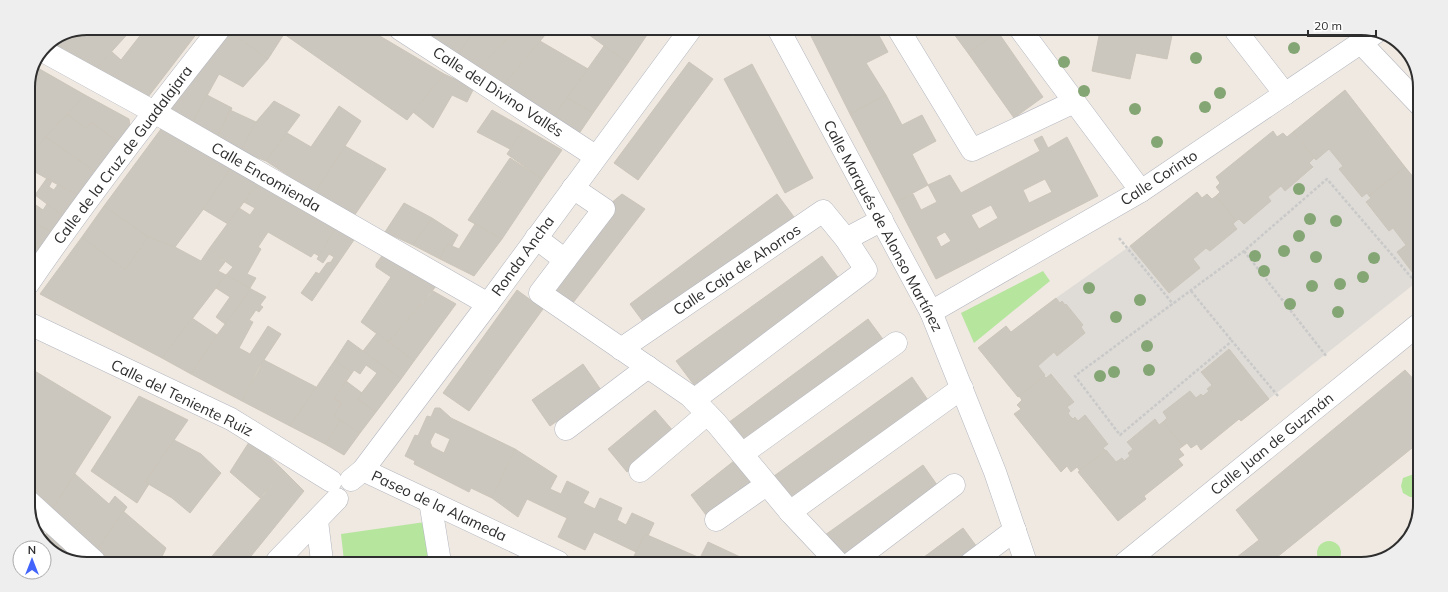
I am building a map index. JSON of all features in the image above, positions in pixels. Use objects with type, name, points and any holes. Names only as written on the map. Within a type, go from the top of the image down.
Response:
[{"type":"street","name":"Calle de la Cruz de Guadalajara","points":[[35,274],[68,225],[214,35]]},
{"type":"street","name":"Calle del Divino Vallés","points":[[409,35],[596,156]]},
{"type":"street","name":"Ronda Ancha","points":[[281,557],[316,521],[488,304],[686,35]]},
{"type":"street","name":"Calle Marqués de Alonso Martínez","points":[[783,35],[931,312],[995,472],[1024,557]]},
{"type":"street","points":[[902,35],[972,150],[1074,102]]},
{"type":"street","points":[[1025,35],[1141,191]]},
{"type":"street","points":[[1239,35],[1284,94]]},
{"type":"street","points":[[1370,37],[1413,95]]},
{"type":"street","name":"Calle Corinto","points":[[931,312],[1141,191],[1370,37]]},
{"type":"street","name":"Calle Encomienda","points":[[47,53],[154,112],[488,304]]},
{"type":"street","points":[[573,188],[604,209],[540,293],[648,367],[701,407],[742,454],[766,485],[832,557]]},
{"type":"street","name":"Calle Caja de Ahorros","points":[[621,349],[823,211],[846,240],[866,270],[701,407],[640,470]]},
{"type":"street","points":[[846,240],[882,220]]},
{"type":"street","points":[[536,238],[565,260]]},
{"type":"street","name":"Calle del Teniente Ruiz","points":[[35,326],[232,419],[346,483]]},
{"type":"street","name":"Calle Juan de Guzmán","points":[[1132,557],[1413,329]]},
{"type":"street","points":[[742,454],[896,343]]},
{"type":"street","points":[[566,429],[648,367]]},
{"type":"street","points":[[790,512],[962,388]]},
{"type":"street","name":"Paseo de la Alameda","points":[[346,483],[430,501],[547,557]]},
{"type":"street","points":[[716,520],[766,485]]},
{"type":"street","points":[[859,557],[954,485]]},
{"type":"street","points":[[430,501],[439,557]]},
{"type":"street","points":[[35,507],[90,557]]},
{"type":"street","points":[[316,521],[321,557]]},
{"type":"street","points":[[979,557],[1015,530]]},
{"type":"path","points":[[1232,341],[1120,434],[1076,376],[1244,251],[1327,180],[1413,279]]},
{"type":"path","points":[[1119,238],[1173,304]]},
{"type":"path","points":[[1244,251],[1327,356]]},
{"type":"path","points":[[1191,291],[1278,396]]},
{"type":"green space","points":[[1043,271],[1050,281],[974,343],[961,313]]},
{"type":"green space","points":[[1413,474],[1413,497],[1403,493],[1401,486],[1403,478]]},
{"type":"green space","points":[[425,522],[430,557],[344,557],[341,534]]},
{"type":"green space","points":[[1325,542],[1333,542],[1340,549],[1340,557],[1318,557],[1318,549]]},
{"type":"shaded area","points":[[1329,149],[1343,166],[1339,169],[1362,197],[1367,193],[1371,198],[1366,203],[1389,231],[1393,228],[1406,245],[1397,252],[1413,274],[1413,285],[1269,399],[1229,349],[1201,371],[1212,385],[1207,389],[1209,391],[1203,396],[1201,394],[1196,398],[1190,391],[1163,412],[1167,418],[1163,422],[1159,425],[1155,419],[1127,441],[1133,449],[1128,452],[1130,456],[1124,461],[1121,458],[1116,462],[1103,448],[1108,443],[1085,416],[1078,421],[1076,417],[1073,419],[1068,413],[1070,411],[1067,407],[1074,402],[1052,374],[1046,378],[1038,366],[1054,352],[1057,356],[1085,333],[1081,327],[1083,325],[1066,304],[1065,305],[1062,301],[1060,303],[1056,298],[1130,246],[1169,293],[1200,268],[1193,259],[1206,248],[1210,251],[1237,229],[1233,224],[1239,219],[1244,224],[1271,201],[1268,197],[1281,186],[1285,191],[1313,168],[1309,163],[1314,158],[1316,160]]},
{"type":"building","points":[[127,35],[94,71],[52,48],[67,39],[77,36]]},
{"type":"building","points":[[141,35],[196,35],[145,101],[94,71],[112,52],[121,60]]},
{"type":"building","points":[[227,35],[233,35],[268,59],[243,87],[219,74],[193,121],[168,109]]},
{"type":"building","points":[[233,35],[283,35],[268,59]]},
{"type":"building","points":[[285,35],[378,35],[444,74],[407,120]]},
{"type":"building","points":[[431,35],[471,35],[457,57],[427,39]]},
{"type":"building","points":[[471,35],[510,35],[477,71],[457,57]]},
{"type":"building","points":[[510,35],[545,35],[503,86],[477,71]]},
{"type":"building","points":[[589,35],[647,35],[628,63]]},
{"type":"building","points":[[810,35],[852,35],[853,37],[857,35],[879,35],[888,52],[866,63],[886,95],[850,114]]},
{"type":"building","points":[[955,35],[994,35],[968,53]]},
{"type":"building","points":[[994,35],[1000,35],[1043,97],[1014,118],[968,53]]},
{"type":"building","points":[[1099,35],[1172,35],[1167,59],[1136,53],[1130,79],[1092,71]]},
{"type":"building","points":[[540,41],[588,69],[550,121],[503,86]]},
{"type":"building","points":[[604,46],[628,63],[593,113],[567,98]]},
{"type":"building","points":[[689,62],[713,79],[638,180],[614,163]]},
{"type":"building","points":[[752,64],[813,178],[785,193],[724,79]]},
{"type":"building","points":[[39,68],[85,95],[35,149],[35,87]]},
{"type":"building","points":[[444,74],[474,88],[467,102],[452,95],[433,128],[413,112]]},
{"type":"building","points":[[1345,90],[1405,167],[1369,196],[1367,193],[1362,197],[1339,169],[1343,166],[1329,149],[1316,160],[1293,132]]},
{"type":"building","points":[[85,95],[129,119],[130,126],[118,142],[91,122],[86,129],[67,114]]},
{"type":"building","points":[[207,95],[232,108],[218,135],[193,121]]},
{"type":"building","points":[[886,95],[902,125],[922,115],[936,141],[912,154],[928,185],[896,202],[850,114]]},
{"type":"building","points":[[567,98],[593,113],[576,138],[550,121]]},
{"type":"building","points":[[274,101],[300,115],[266,161],[240,151],[256,122]]},
{"type":"building","points":[[339,106],[361,121],[315,193],[266,161],[287,133],[311,147]]},
{"type":"building","points":[[230,110],[256,122],[240,151],[218,135]]},
{"type":"building","points":[[492,110],[524,128],[510,149],[477,132]]},
{"type":"building","points":[[67,114],[86,129],[91,122],[118,142],[96,172],[46,137]]},
{"type":"building","points":[[166,128],[232,166],[214,195],[175,247],[148,237],[104,206],[161,129]]},
{"type":"building","points":[[524,128],[562,150],[542,179],[507,154]]},
{"type":"building","points":[[1273,131],[1277,137],[1283,133],[1287,137],[1293,132],[1314,158],[1309,163],[1313,167],[1285,191],[1281,186],[1268,197],[1271,201],[1244,224],[1239,219],[1236,221],[1216,196],[1220,192],[1216,187],[1220,183],[1216,177]]},
{"type":"building","points":[[1042,136],[1048,148],[1067,137],[1098,196],[936,279],[896,202],[913,194],[921,210],[937,202],[928,185],[950,175],[961,193],[1040,151],[1034,140]],"holes":[[[1045,179],[1052,192],[1029,203],[1023,190]],[[991,205],[998,218],[979,229],[971,215]],[[945,232],[951,241],[941,247],[936,237]]]},
{"type":"building","points":[[46,137],[96,172],[78,196],[35,172],[35,149]]},
{"type":"building","points":[[345,146],[386,169],[354,216],[315,193]]},
{"type":"building","points":[[510,158],[542,179],[502,239],[468,220]]},
{"type":"building","points":[[232,166],[259,181],[228,224],[203,209]]},
{"type":"building","points":[[1405,167],[1413,177],[1413,273],[1397,252],[1406,245],[1393,228],[1389,231],[1366,202],[1371,198],[1369,196]]},
{"type":"building","points":[[47,178],[52,181],[49,187],[54,190],[58,184],[78,196],[63,216],[35,195]]},
{"type":"building","points":[[259,181],[337,226],[319,256],[314,253],[311,257],[268,232],[258,247],[261,249],[247,274],[256,278],[250,288],[226,275],[233,267],[209,249],[239,208],[250,215],[255,208],[244,202]]},
{"type":"building","points":[[1197,192],[1202,198],[1207,194],[1212,199],[1216,196],[1236,221],[1233,224],[1237,229],[1210,251],[1206,248],[1193,259],[1200,268],[1169,293],[1130,246]]},
{"type":"building","points":[[622,194],[645,209],[569,308],[550,287],[604,209]]},
{"type":"building","points":[[777,194],[794,217],[647,327],[630,304]]},
{"type":"building","points":[[404,203],[432,218],[413,245],[385,232]]},
{"type":"building","points":[[35,204],[43,210],[47,204],[63,216],[51,232],[35,224]]},
{"type":"building","points":[[104,206],[148,237],[125,270],[82,237]]},
{"type":"building","points":[[432,218],[458,235],[452,246],[447,244],[440,259],[413,245]]},
{"type":"building","points":[[35,224],[51,232],[35,254]]},
{"type":"building","points":[[475,224],[502,239],[474,276],[440,259],[447,244],[459,249]]},
{"type":"building","points":[[337,226],[356,237],[312,301],[301,293],[316,272],[319,274],[327,263],[331,262],[334,257],[329,254],[323,263],[317,259]]},
{"type":"building","points":[[82,237],[125,270],[148,237],[173,246],[201,261],[209,249],[225,262],[218,271],[226,275],[162,358],[40,294]]},
{"type":"building","points":[[384,253],[438,284],[388,342],[361,322],[391,277],[376,267],[376,264]]},
{"type":"building","points":[[822,256],[840,280],[694,385],[676,361]]},
{"type":"building","points":[[226,275],[251,289],[225,324],[216,317],[230,297],[216,288]]},
{"type":"building","points":[[251,289],[266,297],[260,305],[263,307],[259,312],[256,310],[249,320],[253,322],[239,348],[250,354],[268,326],[281,334],[258,369],[242,401],[191,374],[217,335]]},
{"type":"building","points":[[517,290],[543,309],[469,411],[443,393]]},
{"type":"building","points":[[433,291],[456,304],[414,361],[388,342]]},
{"type":"building","points":[[1056,298],[1060,303],[1062,301],[1065,305],[1066,304],[1083,325],[1081,327],[1085,333],[1057,356],[1054,352],[1038,366],[1045,375],[1018,397],[978,348],[1006,326],[1011,332]]},
{"type":"building","points":[[192,318],[217,335],[191,374],[162,358]]},
{"type":"building","points":[[868,319],[885,342],[745,444],[728,423]]},
{"type":"building","points":[[377,333],[414,361],[401,379],[363,351]]},
{"type":"building","points":[[348,340],[401,379],[376,412],[357,399],[377,373],[366,365],[360,374],[354,370],[352,373],[335,360]]},
{"type":"building","points":[[1229,349],[1269,399],[1241,421],[1239,419],[1201,450],[1197,444],[1191,448],[1187,443],[1183,446],[1163,422],[1167,418],[1163,412],[1190,391],[1196,398],[1201,394],[1203,396],[1209,391],[1207,389],[1212,385],[1201,372]]},
{"type":"building","points":[[264,360],[316,387],[290,426],[242,401]]},
{"type":"building","points":[[335,360],[352,373],[334,399],[342,403],[334,416],[341,420],[325,444],[290,426]]},
{"type":"building","points":[[583,364],[601,390],[550,426],[532,400]]},
{"type":"building","points":[[1405,370],[1413,379],[1413,447],[1277,557],[1237,557],[1259,540],[1236,510]]},
{"type":"building","points":[[35,371],[111,417],[53,508],[35,491]]},
{"type":"building","points":[[1051,374],[1074,402],[1067,407],[1070,411],[1068,413],[1070,416],[1073,419],[1075,417],[1078,421],[1085,415],[1108,444],[1103,448],[1105,450],[1080,471],[1077,467],[1071,472],[1067,466],[1061,472],[1014,414],[1021,409],[1017,405],[1022,400],[1019,396],[1044,376],[1046,378]]},
{"type":"building","points":[[912,377],[930,403],[787,506],[767,481]]},
{"type":"building","points":[[346,381],[362,393],[357,399],[376,412],[360,433],[334,416],[342,403],[334,399]]},
{"type":"building","points":[[139,396],[188,420],[145,482],[149,484],[137,503],[91,471]]},
{"type":"building","points":[[435,408],[440,408],[451,418],[515,449],[492,498],[471,488],[469,492],[414,464],[415,461],[405,456],[415,435],[418,436],[427,416],[431,417]],"holes":[[[435,432],[450,439],[444,453],[432,447],[430,442]]]},
{"type":"building","points":[[655,410],[674,432],[627,472],[608,449]]},
{"type":"building","points":[[1155,419],[1159,425],[1163,422],[1183,446],[1179,449],[1184,455],[1178,459],[1183,465],[1144,496],[1146,499],[1118,521],[1078,472],[1106,450],[1116,462],[1122,458],[1124,461],[1130,456],[1128,453],[1133,449],[1127,442]]},
{"type":"building","points":[[341,420],[360,433],[344,455],[325,444]]},
{"type":"building","points":[[251,439],[284,471],[260,498],[230,472]]},
{"type":"building","points":[[174,440],[201,454],[221,473],[190,513],[172,498],[145,482]]},
{"type":"building","points":[[515,449],[557,476],[550,489],[561,494],[567,481],[589,492],[583,503],[595,509],[600,498],[622,508],[617,520],[626,525],[632,513],[654,523],[648,536],[645,534],[636,552],[594,532],[585,550],[558,537],[567,518],[527,499],[518,517],[492,498]]},
{"type":"building","points":[[739,457],[758,482],[709,519],[691,495]]},
{"type":"building","points":[[923,465],[940,489],[845,557],[841,557],[825,535]]},
{"type":"building","points":[[284,471],[304,491],[250,557],[211,557]]},
{"type":"building","points":[[75,474],[109,504],[115,496],[127,507],[97,550],[53,508]]},
{"type":"building","points":[[123,511],[166,548],[162,557],[104,557],[97,550]]},
{"type":"building","points":[[963,528],[977,547],[963,557],[924,557]]},
{"type":"building","points":[[48,532],[58,543],[55,546],[52,544],[52,540],[48,540],[45,535]]},
{"type":"building","points":[[645,534],[698,557],[634,557]]},
{"type":"building","points":[[708,542],[740,557],[700,557]]},
{"type":"building","points":[[58,543],[68,554],[55,546]]}]
